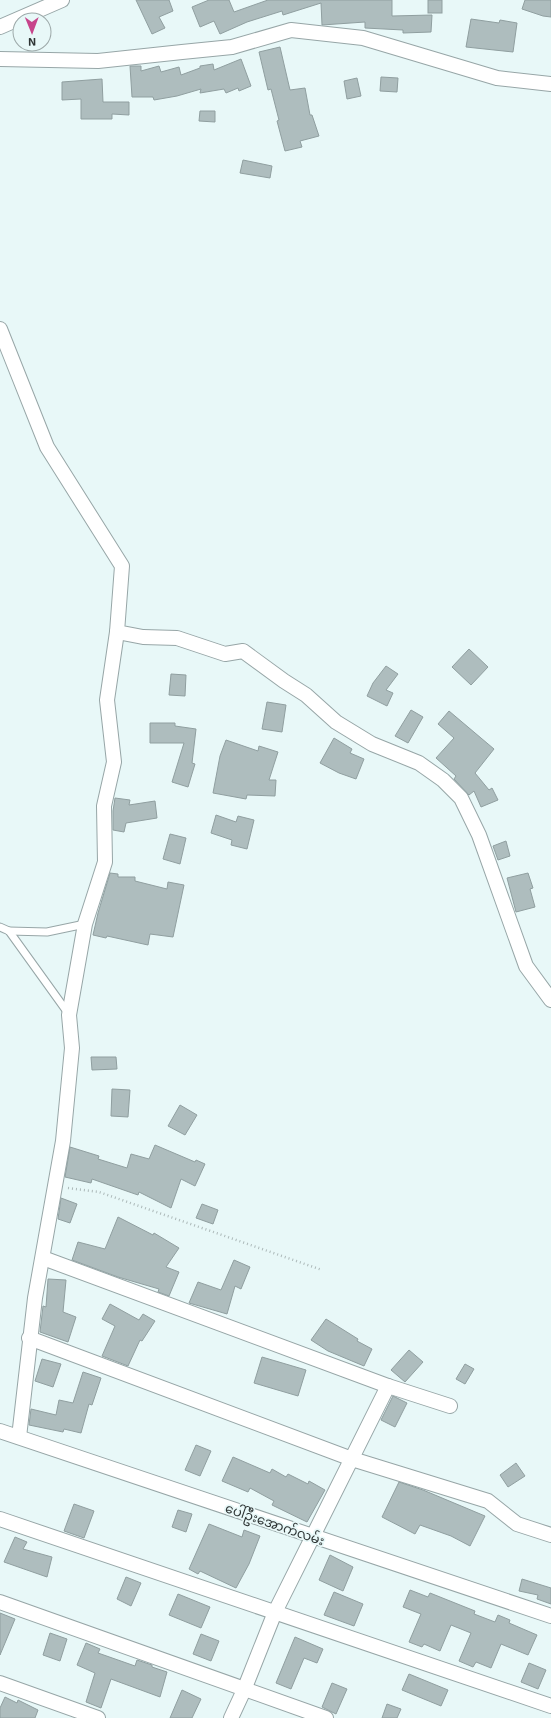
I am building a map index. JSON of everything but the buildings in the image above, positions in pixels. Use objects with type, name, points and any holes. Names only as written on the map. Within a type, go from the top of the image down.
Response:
[{"type":"street","points":[[0,27],[62,0]]},
{"type":"street","points":[[0,59],[98,61],[232,47],[291,30],[363,38],[497,78],[551,84]]},
{"type":"street","points":[[0,329],[47,447],[122,566],[117,632],[107,700],[114,762],[104,806],[105,862],[85,924],[69,1015],[72,1048],[63,1141],[29,1338],[19,1438]]},
{"type":"street","points":[[117,632],[143,637],[177,638],[225,654],[242,651],[284,682],[306,695],[336,722],[372,744],[420,763],[443,780],[461,798],[464,804],[479,835],[526,966],[551,1000]]},
{"type":"street","points":[[43,1258],[388,1386],[450,1406]]},
{"type":"street","points":[[29,1338],[352,1459],[488,1501],[517,1524],[551,1535]]},
{"type":"street","points":[[231,1718],[244,1690],[275,1612],[388,1386]]},
{"type":"street","name":"ပေါ်ဦးအောက်လမ်း","points":[[0,1431],[551,1616]]},
{"type":"street","points":[[0,1519],[551,1706]]},
{"type":"street","points":[[0,1602],[326,1718]]},
{"type":"street","points":[[0,1683],[98,1718]]},
{"type":"lane","points":[[0,927],[8,931],[46,932],[85,924]]},
{"type":"lane","points":[[8,931],[69,1015]]},
{"type":"path","points":[[56,1186],[99,1192],[322,1270]]}]
